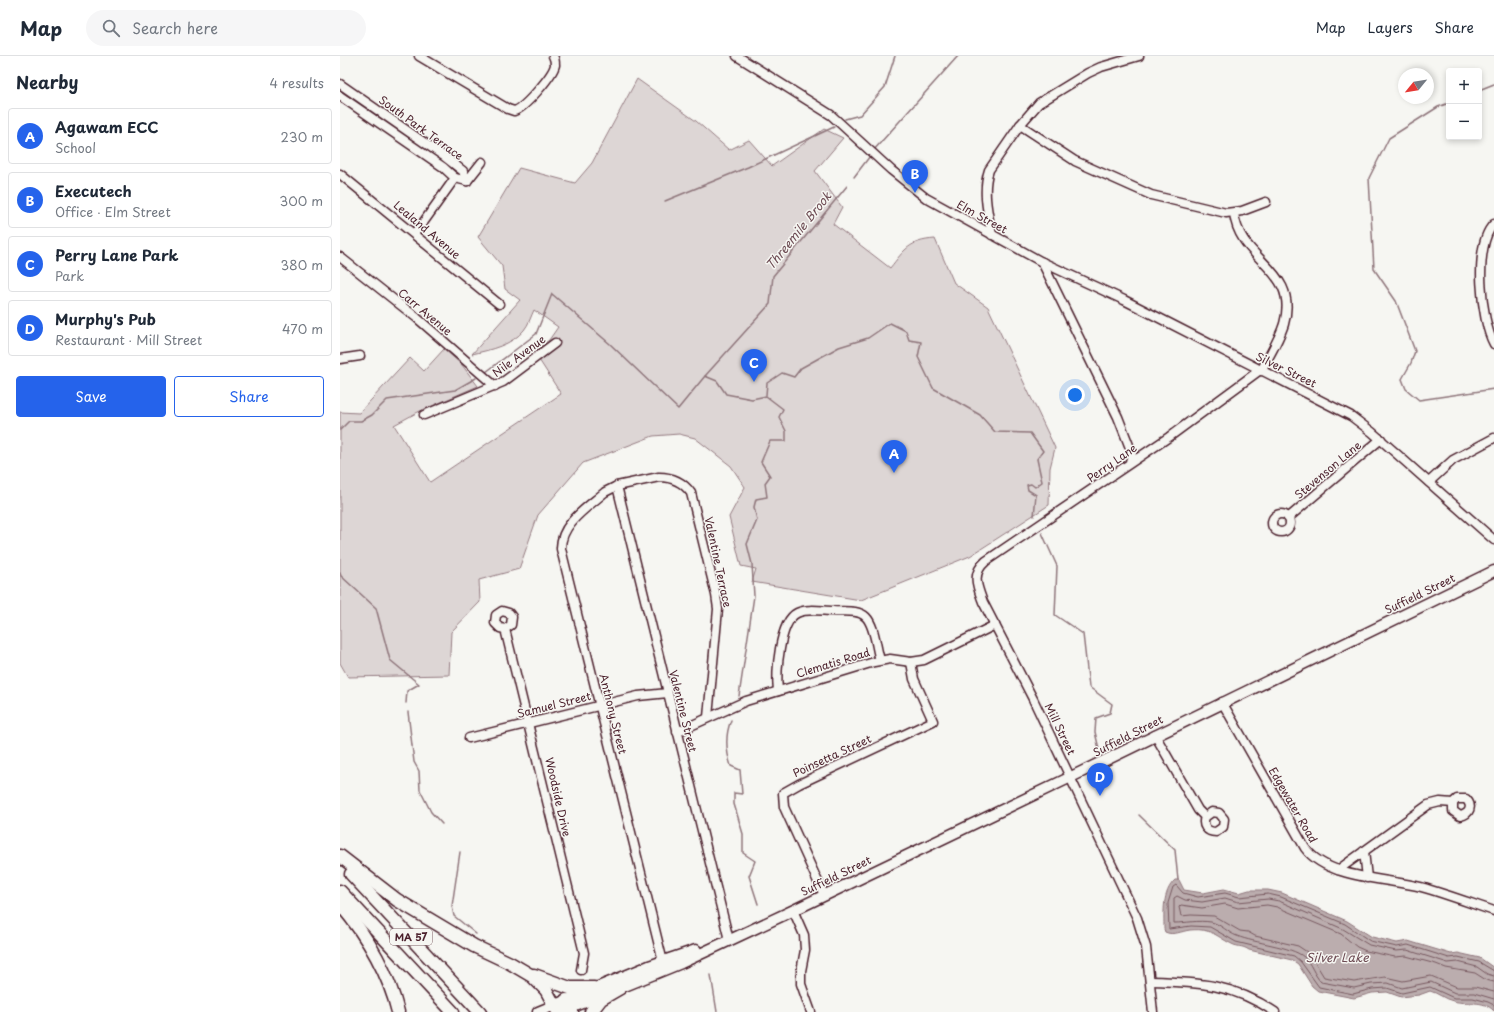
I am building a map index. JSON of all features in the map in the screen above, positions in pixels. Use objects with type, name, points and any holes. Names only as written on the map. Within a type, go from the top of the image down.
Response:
[{"type":"highway","points":[[340,856],[380,888],[421,915],[474,946],[522,970],[570,988],[594,988]]},
{"type":"highway","name":"MA 57","points":[[340,863],[385,909],[480,1012]]},
{"type":"highway","name":"MA 57","points":[[340,891],[453,1012]]},
{"type":"highway","points":[[340,904],[360,930],[379,960],[388,979],[398,1012]]},
{"type":"highway","points":[[522,970],[542,986],[563,1008]]},
{"type":"highway","points":[[591,1012],[601,1000],[620,988]]},
{"type":"main road","name":"Suffield Street","points":[[563,1008],[594,988],[664,965],[729,940],[793,910],[1071,778],[1222,702],[1494,571]]},
{"type":"main road","name":"Suffield Street","points":[[538,1012],[563,1008],[620,988],[664,965]]},
{"type":"street","points":[[420,56],[508,109],[514,111],[527,104],[552,72],[555,63],[553,56]]},
{"type":"street","name":"Elm Street","points":[[737,56],[831,115],[926,198],[1042,262]]},
{"type":"street","points":[[992,235],[986,200],[987,175],[1020,125],[1039,103],[1072,82],[1101,67],[1139,56]]},
{"type":"street","name":"South Park Terrace","points":[[340,84],[445,157],[463,171],[467,181]]},
{"type":"street","points":[[350,104],[357,95]]},
{"type":"street","name":"South Park Terrace","points":[[340,96],[443,167],[455,178],[467,181]]},
{"type":"street","points":[[1020,125],[1071,159],[1151,195],[1218,212],[1234,213],[1266,202]]},
{"type":"street","points":[[467,181],[482,162]]},
{"type":"street","name":"Lealand Avenue","points":[[340,174],[499,304]]},
{"type":"street","name":"South Park Terrace","points":[[414,233],[455,178]]},
{"type":"street","points":[[1234,213],[1236,226],[1242,240],[1249,249],[1272,271],[1280,283],[1285,297],[1286,311],[1284,324],[1260,370]]},
{"type":"street","points":[[1494,224],[1489,230],[1485,241],[1481,286],[1488,329],[1494,344]]},
{"type":"street","name":"Carr Avenue","points":[[340,257],[417,318],[495,386]]},
{"type":"street","points":[[1042,262],[1118,417],[1132,453],[1130,462]]},
{"type":"street","name":"Silver Street","points":[[1042,262],[1117,297],[1260,370],[1324,400],[1351,416],[1381,439],[1494,540]]},
{"type":"street","name":"Nile Avenue","points":[[424,415],[495,386],[531,363],[555,343]]},
{"type":"street","points":[[340,359],[360,356]]},
{"type":"street","name":"Perry Lane","points":[[976,572],[986,561],[1070,505],[1130,462],[1170,437],[1260,370]]},
{"type":"street","points":[[1429,482],[1453,460],[1494,438]]},
{"type":"street","name":"Stevenson Lane","points":[[1288,518],[1381,439]]},
{"type":"street","name":"Valentine Terrace","points":[[617,486],[659,477],[666,477],[680,482],[694,500],[718,609],[708,717]]},
{"type":"street","name":"Valentine Street","points":[[617,486],[729,940]]},
{"type":"street","name":"Anthony Street","points":[[617,486],[605,492],[569,524],[563,532],[560,541],[599,706],[664,965]]},
{"type":"street","name":"Mill Street","points":[[976,572],[977,586],[995,625],[1071,778],[1137,918],[1146,947],[1153,1012]]},
{"type":"street","points":[[778,691],[778,669],[786,626],[791,617],[799,612],[854,612],[862,614],[870,623],[880,660]]},
{"type":"street","name":"Clematis Road","points":[[677,732],[746,701],[880,660],[890,658],[911,662],[924,660],[995,625]]},
{"type":"street","name":"Woodside Drive","points":[[505,629],[584,953],[581,970]]},
{"type":"street","name":"Poinsetta Street","points":[[824,895],[784,807],[783,794],[799,784],[933,721],[914,679],[911,662]]},
{"type":"street","name":"Samuel Street","points":[[469,738],[528,722],[645,695],[668,693]]},
{"type":"street","name":"Edgewater Road","points":[[1222,702],[1304,848],[1316,860],[1338,870],[1367,878],[1423,888],[1494,911]]},
{"type":"street","points":[[1156,735],[1198,810],[1206,817]]},
{"type":"street","points":[[1338,870],[1423,808],[1440,802],[1453,803]]},
{"type":"street","points":[[1364,851],[1367,878]]},
{"type":"street","points":[[793,910],[804,934],[805,950],[801,971],[801,984],[811,1012]]},
{"type":"street","points":[[1150,981],[1189,982],[1216,985],[1249,997],[1275,1012]]},
{"type":"shaded area","points":[[637,79],[696,121],[729,150],[749,140],[772,166],[824,129],[843,138],[815,171],[842,207],[833,224],[890,268],[908,247],[919,242],[935,239],[954,283],[988,307],[1055,448],[1050,468],[1049,505],[970,556],[861,600],[752,582],[756,569],[741,566],[729,517],[745,487],[731,466],[695,438],[679,434],[653,436],[583,463],[538,515],[519,569],[479,580],[480,602],[451,632],[449,675],[348,677],[340,663],[340,412],[359,413],[410,358],[424,371],[444,349],[462,365],[478,386],[418,412],[394,425],[430,482],[561,394],[534,352],[549,340],[558,327],[534,310],[526,328],[513,340],[493,349],[472,354],[520,300],[505,289],[502,266],[478,237],[519,168],[575,183],[592,163]]},
{"type":"water","name":"Silver Lake","points":[[1175,880],[1179,880],[1184,890],[1203,893],[1224,889],[1239,893],[1249,890],[1268,890],[1282,893],[1347,921],[1372,937],[1397,943],[1408,941],[1451,954],[1458,953],[1480,958],[1494,968],[1494,1011],[1485,1005],[1453,1001],[1430,991],[1419,995],[1401,997],[1387,992],[1372,993],[1354,998],[1318,991],[1312,986],[1298,964],[1292,960],[1234,945],[1204,930],[1190,930],[1174,933],[1165,932],[1164,916],[1166,896]]},
{"type":"waterway","points":[[845,119],[860,115],[885,87],[895,56]]},
{"type":"waterway","name":"Threemile Brook","points":[[873,151],[958,56]]},
{"type":"waterway","points":[[1482,89],[1494,84]]},
{"type":"waterway","points":[[1446,104],[1438,107],[1389,138],[1369,178],[1374,269],[1396,301],[1415,351],[1411,363],[1402,379],[1406,389],[1419,400],[1494,389]]},
{"type":"waterway","points":[[665,201],[748,167],[834,127]]},
{"type":"waterway","name":"Threemile Brook","points":[[854,177],[870,156]]},
{"type":"waterway","name":"Threemile Brook","points":[[739,696],[754,596],[752,564],[747,544],[757,520],[754,507],[756,499],[767,497],[765,483],[770,476],[761,462],[770,441],[786,441],[786,431],[779,417],[783,409],[766,396],[752,399],[726,394],[717,381],[705,376],[770,304],[773,276],[847,186]]},
{"type":"waterway","points":[[486,372],[536,334],[552,294],[610,344],[678,409],[705,376]]},
{"type":"waterway","points":[[766,395],[767,383],[782,373],[794,377],[801,368],[839,347],[868,338],[890,323],[906,331],[909,340],[921,342],[918,357],[933,388],[980,415],[995,432],[1030,433],[1043,451],[1037,459],[1042,482],[1035,487],[1031,484],[1027,485],[1028,490],[1036,495],[1034,516]]},
{"type":"waterway","points":[[340,430],[349,421],[361,421],[372,415],[387,400],[455,390],[476,378]]},
{"type":"waterway","points":[[1042,533],[1057,566],[1055,615],[1083,634],[1089,687],[1112,704],[1110,713],[1096,718],[1095,732],[1099,749]]},
{"type":"waterway","points":[[340,573],[341,576],[376,608],[390,660],[419,684],[407,691],[406,703]]},
{"type":"waterway","points":[[408,712],[414,762],[419,771],[420,790],[431,812],[442,824]]},
{"type":"waterway","name":"Threemile Brook","points":[[731,720],[727,737],[728,755],[731,766],[740,770],[742,794],[734,793],[734,804],[743,834],[743,853],[755,861],[749,876],[758,904]]},
{"type":"waterway","points":[[1139,815],[1175,850],[1178,880]]},
{"type":"waterway","points":[[460,852],[452,906],[454,916],[476,934]]},
{"type":"waterway","name":"Threemile Brook","points":[[711,975],[717,1012]]},
{"type":"place","name":"Executech","points":[[915,193]]},
{"type":"place","name":"Perry Lane Park","points":[[754,382]]},
{"type":"place","name":"Agawam ECC","points":[[894,473]]},
{"type":"place","name":"Murphy's Pub","points":[[1100,796]]}]
